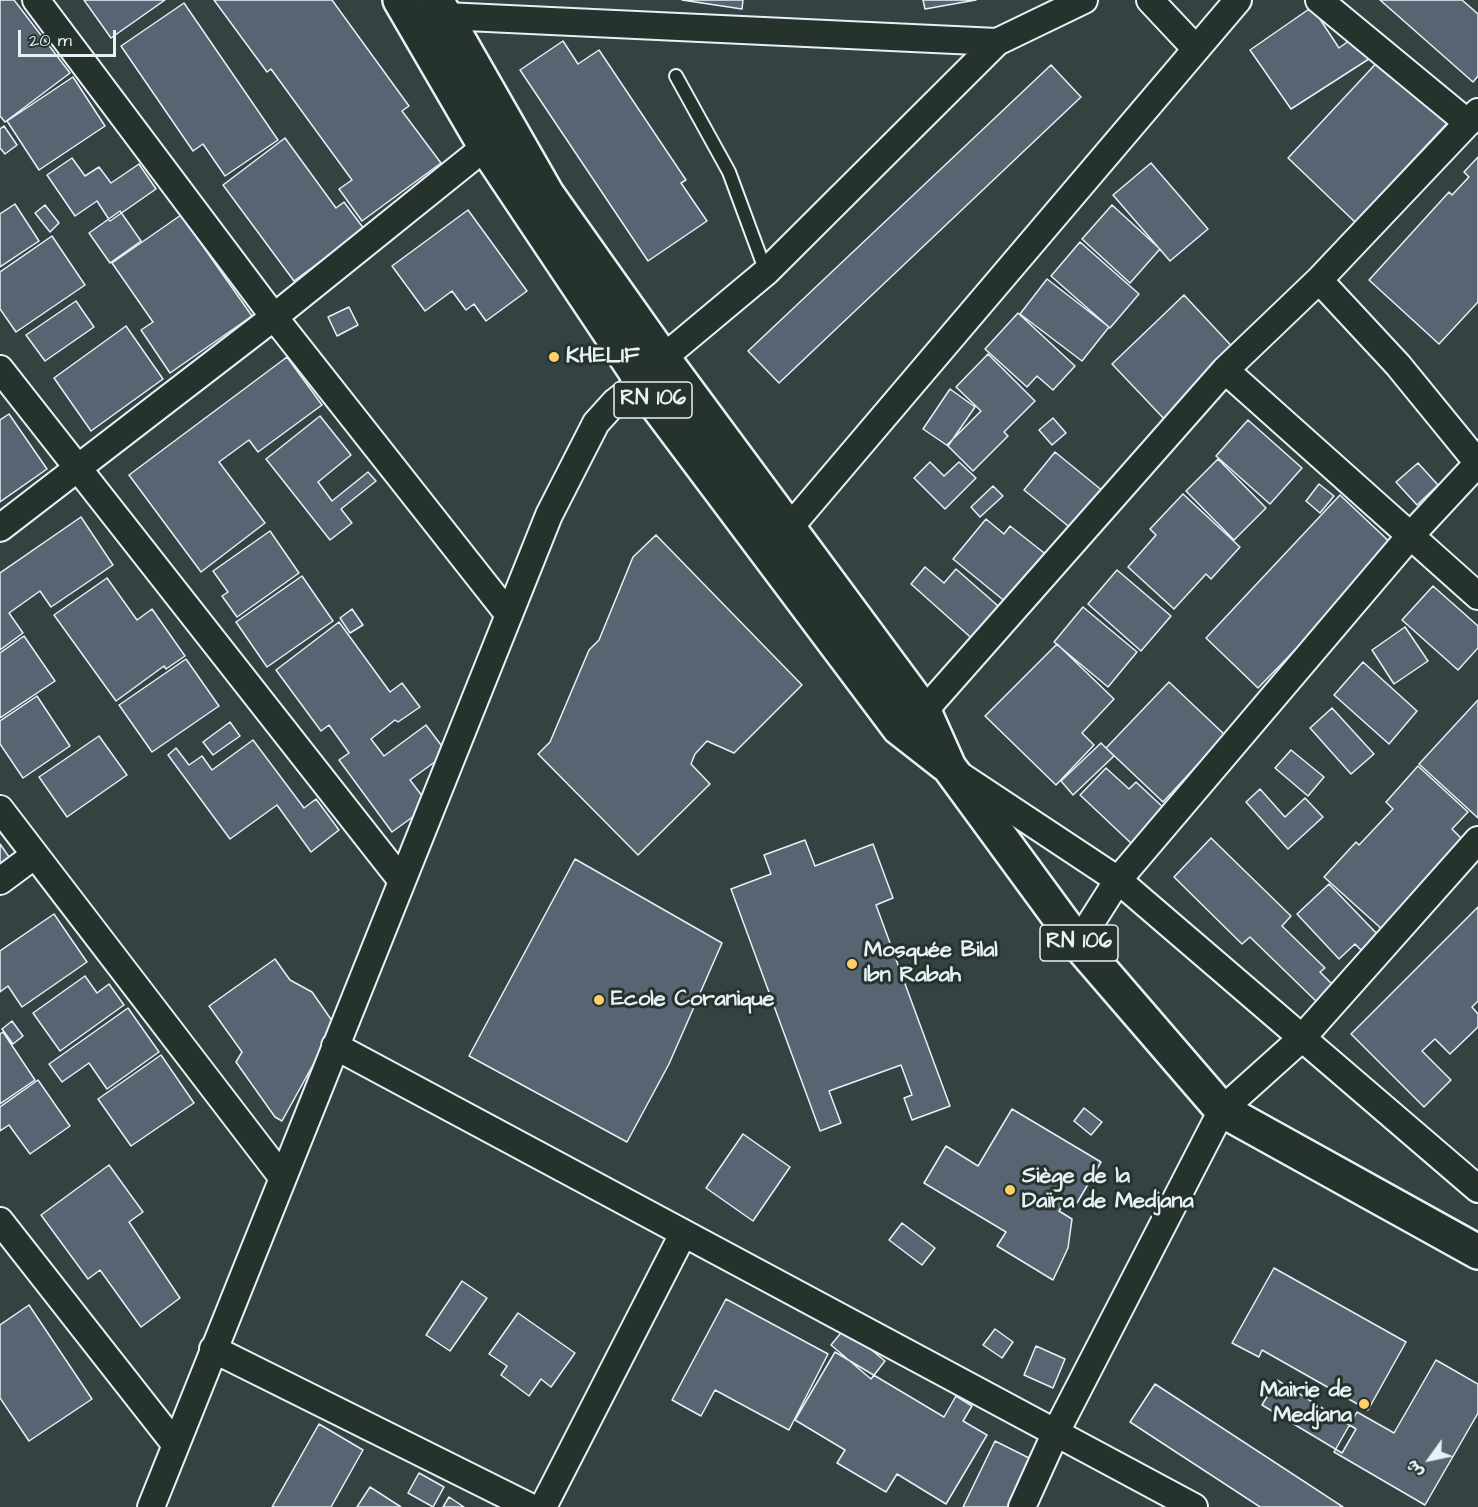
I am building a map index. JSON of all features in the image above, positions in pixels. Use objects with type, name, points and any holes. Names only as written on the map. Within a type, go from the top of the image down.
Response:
[{"type":"main road","name":"RN 106","points":[[400,0],[498,136],[653,370],[790,527],[924,711],[949,767],[1078,943],[1222,1110],[1478,1252]]},
{"type":"main road","name":"RN 106","points":[[440,8],[498,136]]},
{"type":"main road","name":"RN 106","points":[[653,370],[656,404],[899,728],[949,767]]},
{"type":"street","points":[[36,0],[274,316],[509,615]]},
{"type":"street","points":[[151,1507],[174,1444],[549,515],[596,423],[615,402],[766,272],[996,42],[1084,0]]},
{"type":"street","points":[[1150,0],[1196,49]]},
{"type":"street","points":[[790,527],[1238,0]]},
{"type":"street","points":[[924,711],[1225,370],[1318,280],[1473,117],[1318,0]]},
{"type":"street","points":[[440,8],[996,42]]},
{"type":"street","points":[[0,528],[274,316],[498,136]]},
{"type":"street","points":[[1078,943],[1119,880],[1412,535],[1478,463],[1398,365],[1318,280]]},
{"type":"street","points":[[0,369],[75,468],[402,881]]},
{"type":"street","points":[[1225,370],[1478,596]]},
{"type":"street","points":[[949,767],[1119,880],[1478,1189]]},
{"type":"street","points":[[0,809],[282,1177]]},
{"type":"street","points":[[1022,1507],[1056,1432],[1222,1110],[1301,1039],[1478,840]]},
{"type":"street","points":[[0,881],[34,855]]},
{"type":"street","points":[[335,1046],[1194,1507]]},
{"type":"street","points":[[0,1221],[174,1444]]},
{"type":"street","points":[[213,1349],[546,1505],[682,1234]]},
{"type":"lane","points":[[676,76],[729,172],[766,272]]},
{"type":"building","points":[[0,0],[14,0],[70,73],[5,122],[0,116]]},
{"type":"building","points":[[84,0],[165,0],[111,38]]},
{"type":"building","points":[[214,0],[332,0],[409,106],[402,111],[441,163],[362,221],[339,189],[352,180],[271,69],[267,72]]},
{"type":"building","points":[[682,0],[743,0],[742,9]]},
{"type":"building","points":[[923,0],[976,0],[925,9]]},
{"type":"building","points":[[1380,0],[1462,0],[1478,14],[1478,76],[1473,82]]},
{"type":"building","points":[[184,3],[278,140],[225,176],[203,144],[193,151],[121,46]]},
{"type":"building","points":[[1312,7],[1339,48],[1357,35],[1372,57],[1291,109],[1250,50]]},
{"type":"building","points":[[563,41],[578,64],[599,50],[686,180],[681,183],[707,221],[648,261],[520,70]]},
{"type":"building","points":[[1384,55],[1451,119],[1355,222],[1288,158]]},
{"type":"building","points":[[1051,65],[1081,97],[779,383],[748,351]]},
{"type":"building","points":[[73,77],[105,126],[39,170],[7,121]]},
{"type":"building","points":[[4,126],[17,145],[5,154],[0,148],[0,129]]},
{"type":"building","points":[[285,138],[336,208],[344,202],[364,229],[294,281],[223,185]]},
{"type":"building","points":[[1478,157],[1478,302],[1439,344],[1369,280],[1449,192],[1452,195],[1469,177],[1464,172]]},
{"type":"building","points":[[72,158],[85,176],[99,167],[111,183],[139,164],[156,189],[110,221],[97,201],[75,216],[47,175]]},
{"type":"building","points":[[1151,163],[1208,229],[1170,261],[1113,195]]},
{"type":"building","points":[[15,204],[39,241],[0,267],[0,214]]},
{"type":"building","points":[[45,205],[59,223],[50,232],[35,213]]},
{"type":"building","points":[[1112,205],[1160,249],[1130,283],[1082,239]]},
{"type":"building","points":[[468,210],[527,291],[486,321],[474,304],[466,310],[452,291],[425,311],[392,266]]},
{"type":"building","points":[[120,211],[141,241],[110,263],[89,233]]},
{"type":"building","points":[[181,215],[252,316],[170,373],[141,330],[153,322],[112,263]]},
{"type":"building","points":[[52,236],[85,285],[16,332],[0,309],[0,272]]},
{"type":"building","points":[[1080,242],[1139,294],[1110,328],[1051,276]]},
{"type":"building","points":[[1047,279],[1109,327],[1082,361],[1020,314]]},
{"type":"building","points":[[1184,295],[1239,354],[1168,423],[1112,364]]},
{"type":"building","points":[[76,301],[94,327],[45,361],[26,335]]},
{"type":"building","points":[[349,307],[358,325],[337,336],[328,317]]},
{"type":"building","points":[[1018,313],[1075,366],[1053,390],[1037,376],[1027,387],[985,349]]},
{"type":"building","points":[[126,326],[163,379],[91,431],[54,378]]},
{"type":"building","points":[[988,354],[1035,401],[1004,432],[1008,436],[973,471],[947,445],[981,411],[956,387]]},
{"type":"building","points":[[287,357],[322,405],[258,452],[249,440],[219,462],[265,523],[201,572],[129,475]]},
{"type":"building","points":[[950,389],[975,407],[948,446],[923,429]]},
{"type":"building","points":[[9,414],[47,469],[0,502],[0,420]]},
{"type":"building","points":[[320,416],[351,455],[318,482],[332,501],[368,472],[376,481],[341,509],[352,523],[330,540],[266,459]]},
{"type":"building","points":[[1053,418],[1066,433],[1052,445],[1039,430]]},
{"type":"building","points":[[1248,420],[1302,468],[1270,504],[1216,456]]},
{"type":"building","points":[[1055,452],[1104,492],[1073,530],[1024,490]]},
{"type":"building","points":[[1218,459],[1266,508],[1234,540],[1186,491]]},
{"type":"building","points":[[930,462],[944,476],[959,462],[976,478],[945,509],[914,478]]},
{"type":"building","points":[[1418,463],[1438,485],[1417,505],[1396,482]]},
{"type":"building","points":[[1319,484],[1334,496],[1320,513],[1306,501]]},
{"type":"building","points":[[993,486],[1003,496],[980,517],[971,507]]},
{"type":"building","points":[[1183,494],[1240,547],[1211,579],[1206,574],[1174,609],[1128,567],[1156,535],[1150,529]]},
{"type":"building","points":[[1340,495],[1395,547],[1258,688],[1206,638]]},
{"type":"building","points":[[81,517],[113,565],[51,607],[40,591],[9,613],[23,633],[0,650],[0,573]]},
{"type":"building","points":[[986,519],[1004,534],[1010,526],[1048,556],[1007,603],[953,559]]},
{"type":"building","points":[[270,531],[299,573],[237,617],[222,596],[228,592],[213,571]]},
{"type":"building","points":[[656,535],[802,685],[734,753],[707,741],[695,754],[691,764],[710,784],[638,855],[538,754],[550,742],[589,650],[599,640],[633,557]]},
{"type":"building","points":[[925,567],[944,583],[956,569],[1005,612],[977,643],[911,584]]},
{"type":"building","points":[[1117,570],[1171,616],[1141,651],[1088,604]]},
{"type":"building","points":[[302,576],[333,621],[267,667],[236,622]]},
{"type":"building","points":[[107,578],[137,620],[152,609],[185,656],[166,669],[164,666],[116,701],[54,615]]},
{"type":"building","points":[[1433,586],[1478,626],[1478,648],[1458,670],[1402,620]]},
{"type":"building","points":[[1083,607],[1137,652],[1108,687],[1054,642]]},
{"type":"building","points":[[352,609],[363,625],[350,633],[340,618]]},
{"type":"building","points":[[339,622],[390,692],[402,683],[420,707],[398,722],[395,720],[371,739],[384,756],[426,725],[447,753],[410,780],[429,805],[392,832],[339,760],[349,753],[329,725],[321,731],[276,670]]},
{"type":"building","points":[[1405,627],[1428,661],[1394,684],[1372,650]]},
{"type":"building","points":[[24,636],[55,681],[0,718],[0,653]]},
{"type":"building","points":[[1057,644],[1114,699],[1082,733],[1094,745],[1056,785],[985,716]]},
{"type":"building","points":[[186,659],[219,706],[152,752],[119,705]]},
{"type":"building","points":[[1363,662],[1417,711],[1389,744],[1334,695]]},
{"type":"building","points":[[1169,682],[1225,735],[1163,802],[1106,748]]},
{"type":"building","points":[[37,696],[70,746],[23,778],[0,744],[0,721]]},
{"type":"building","points":[[1478,700],[1478,818],[1419,764]]},
{"type":"building","points":[[1332,708],[1374,754],[1351,774],[1310,728]]},
{"type":"building","points":[[230,722],[240,736],[213,755],[203,742]]},
{"type":"building","points":[[99,736],[127,775],[67,817],[39,777]]},
{"type":"building","points":[[253,740],[304,808],[316,799],[339,830],[311,852],[277,805],[230,839],[168,755],[176,748],[189,765],[202,756],[212,770]]},
{"type":"building","points":[[1101,743],[1114,756],[1073,795],[1061,781]]},
{"type":"building","points":[[1291,750],[1324,777],[1308,796],[1275,768]]},
{"type":"building","points":[[1418,766],[1468,812],[1452,829],[1465,842],[1384,931],[1324,877],[1356,842],[1359,845],[1393,809],[1386,802]]},
{"type":"building","points":[[1106,768],[1129,789],[1136,782],[1166,810],[1133,845],[1080,795]]},
{"type":"building","points":[[1260,789],[1285,817],[1305,798],[1323,817],[1288,849],[1246,802]]},
{"type":"building","points":[[1211,838],[1291,916],[1282,926],[1325,968],[1320,972],[1335,987],[1319,1004],[1250,937],[1242,944],[1174,877]]},
{"type":"building","points":[[805,840],[815,866],[873,844],[893,898],[876,905],[950,1106],[912,1120],[904,1098],[912,1095],[901,1065],[829,1091],[841,1123],[820,1131],[731,889],[771,874],[764,855]]},
{"type":"building","points":[[0,844],[14,864],[0,874]]},
{"type":"building","name":"Ecole Coranique","points":[[575,859],[722,943],[669,1064],[627,1142],[469,1056]]},
{"type":"building","points":[[1329,884],[1380,937],[1364,953],[1355,944],[1339,959],[1297,914]]},
{"type":"building","points":[[1478,907],[1478,1001],[1472,1007],[1478,1014],[1478,1027],[1450,1054],[1435,1039],[1422,1051],[1451,1080],[1424,1107],[1351,1034]]},
{"type":"building","points":[[54,914],[87,962],[22,1007],[8,986],[0,992],[0,951]]},
{"type":"building","points":[[275,959],[290,980],[312,992],[335,1025],[282,1121],[275,1117],[236,1062],[242,1052],[209,1006]]},
{"type":"building","points":[[85,976],[97,993],[109,984],[124,1005],[60,1051],[33,1013]]},
{"type":"building","points":[[128,1008],[159,1052],[107,1089],[89,1063],[62,1082],[49,1064]]},
{"type":"building","points":[[12,1021],[23,1036],[13,1044],[2,1029]]},
{"type":"building","points":[[3,1032],[35,1080],[0,1104],[0,1034]]},
{"type":"building","points":[[161,1055],[194,1103],[131,1146],[98,1099]]},
{"type":"building","points":[[38,1080],[70,1126],[30,1154],[9,1125],[0,1131],[0,1107]]},
{"type":"building","points":[[1084,1108],[1102,1122],[1091,1135],[1074,1121]]},
{"type":"building","name":"Siège de la Daïra de Medjana","points":[[1012,1109],[1101,1162],[1077,1203],[1068,1197],[1059,1211],[1072,1219],[1068,1248],[1053,1280],[997,1246],[1006,1232],[924,1183],[946,1146],[978,1166]]},
{"type":"building","points":[[743,1134],[790,1167],[753,1221],[706,1188]]},
{"type":"building","points":[[109,1165],[143,1212],[129,1222],[180,1298],[141,1327],[100,1270],[88,1279],[41,1215]]},
{"type":"building","points":[[902,1223],[935,1248],[922,1265],[889,1240]]},
{"type":"building","points":[[1274,1268],[1406,1342],[1368,1410],[1262,1350],[1259,1357],[1232,1343]]},
{"type":"building","points":[[462,1281],[487,1298],[450,1351],[426,1335]]},
{"type":"building","points":[[726,1299],[828,1354],[789,1430],[715,1390],[701,1416],[672,1400]]},
{"type":"building","points":[[29,1305],[92,1399],[29,1441],[0,1398],[0,1325]]},
{"type":"building","points":[[518,1313],[575,1353],[551,1387],[541,1379],[529,1396],[501,1375],[507,1366],[489,1354]]},
{"type":"building","points":[[845,1328],[885,1361],[871,1379],[831,1345]]},
{"type":"building","points":[[995,1329],[1013,1342],[1002,1358],[983,1345]]},
{"type":"building","points":[[1036,1346],[1065,1359],[1053,1388],[1024,1375]]},
{"type":"building","points":[[835,1352],[944,1417],[956,1396],[972,1406],[963,1421],[987,1435],[946,1504],[897,1474],[886,1492],[837,1463],[845,1450],[795,1420]]},
{"type":"building","points":[[1436,1360],[1478,1384],[1478,1413],[1425,1505],[1334,1452],[1357,1412],[1394,1433]]},
{"type":"building","points":[[1277,1380],[1356,1429],[1342,1453],[1262,1405]]},
{"type":"building","points":[[1155,1384],[1343,1507],[1260,1507],[1130,1422]]},
{"type":"building","points":[[319,1424],[363,1450],[331,1507],[272,1507]]},
{"type":"building","points":[[995,1441],[1033,1460],[1010,1507],[963,1507]]},
{"type":"building","points":[[419,1473],[444,1487],[433,1507],[408,1493]]},
{"type":"building","points":[[370,1487],[401,1507],[357,1507]]},
{"type":"building","points":[[449,1497],[464,1507],[443,1507]]},
{"type":"place","name":"KHELIF","points":[[554,357]]},
{"type":"place","name":"Mosquée Bilal Ibn Rabah","points":[[852,964]]},
{"type":"place","name":"Ecole Coranique","points":[[599,1000]]},
{"type":"place","name":"Siège de la Daïra de Medjana","points":[[1010,1190]]},
{"type":"place","name":"Mairie de Medjana","points":[[1364,1404]]}]
